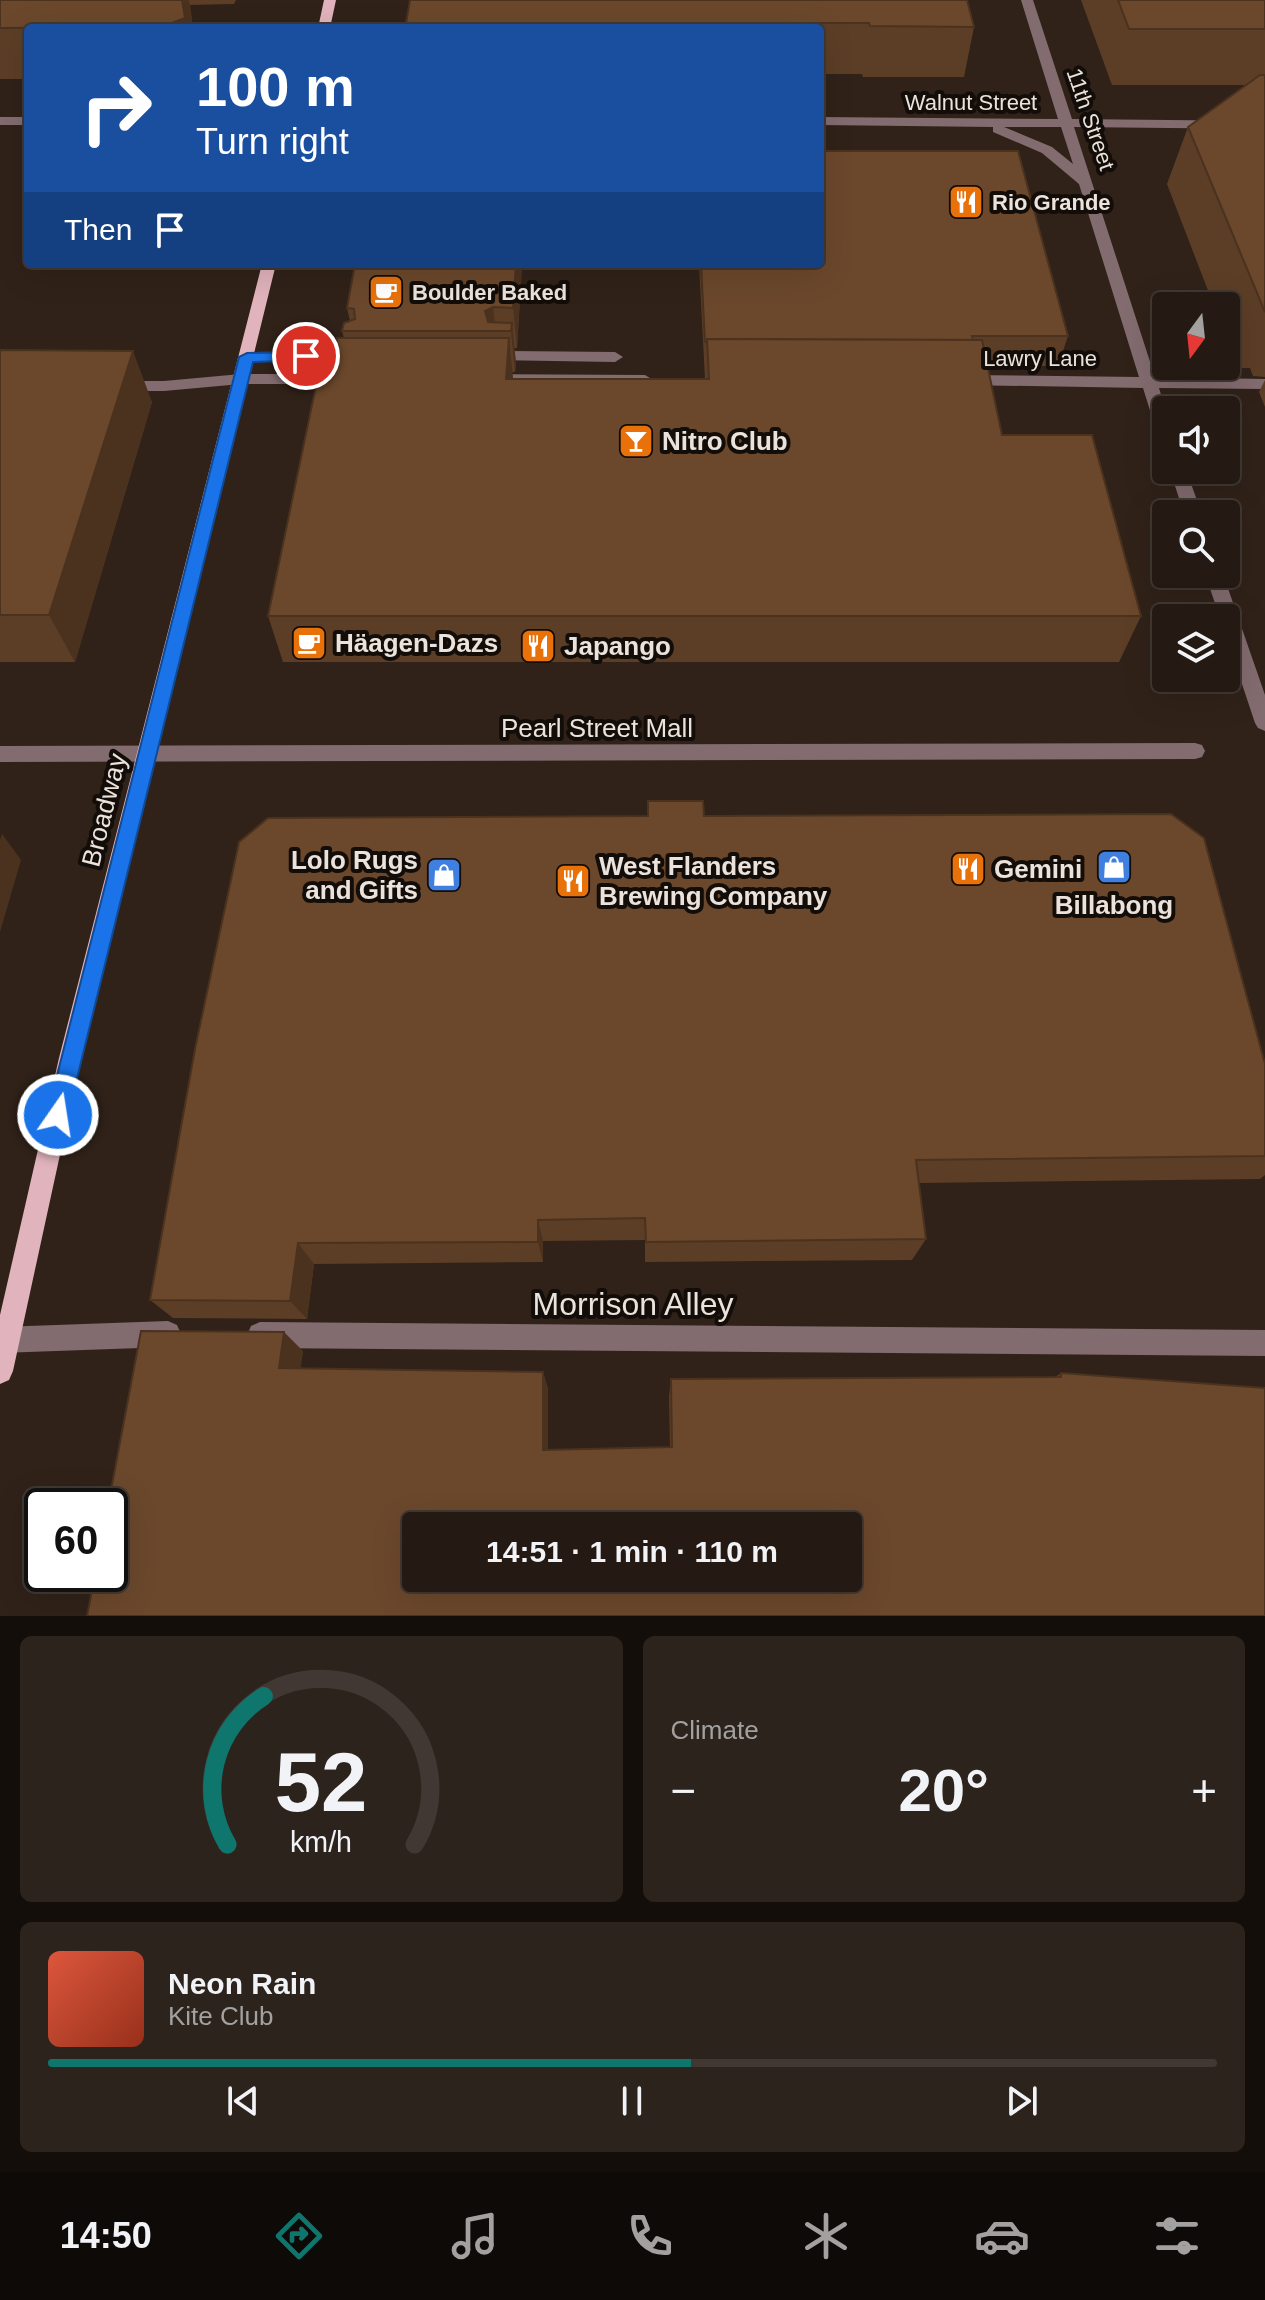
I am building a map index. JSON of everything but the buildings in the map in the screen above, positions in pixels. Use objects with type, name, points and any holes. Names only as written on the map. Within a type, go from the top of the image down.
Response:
[{"type":"main road","points":[[325,24],[330,0]]},
{"type":"main road","name":"Broadway","points":[[0,1371],[4,1340],[70,1058],[268,268]]},
{"type":"street","name":"11th Street","points":[[1027,0],[1088,185],[1152,396]]},
{"type":"street","points":[[0,121],[24,121]]},
{"type":"street","name":"Walnut Street","points":[[824,121],[1265,125]]},
{"type":"street","points":[[934,122],[990,127],[1013,133],[1047,150],[1088,185]]},
{"type":"street","points":[[247,357],[354,356]]},
{"type":"street","points":[[498,356],[615,357]]},
{"type":"street","points":[[105,385],[164,386],[241,379],[363,379]]},
{"type":"street","points":[[473,379],[662,380]]},
{"type":"street","name":"Lawry Lane","points":[[946,380],[1265,384]]},
{"type":"street","points":[[1219,588],[1265,723]]},
{"type":"street","name":"Pearl Street Mall","points":[[0,754],[1195,751]]},
{"type":"street","points":[[4,1340],[200,1334]]},
{"type":"street","name":"Morrison Alley","points":[[232,1335],[1265,1343]]},
{"type":"place","name":"Rio Grande","points":[[966,202]]},
{"type":"place","name":"Boulder Baked","points":[[386,292]]},
{"type":"place","name":"Nitro Club","points":[[636,441]]},
{"type":"place","name":"Häagen-Dazs","points":[[309,643]]},
{"type":"place","name":"Japango","points":[[538,646]]},
{"type":"place","name":"Billabong","points":[[1114,867]]},
{"type":"place","name":"Gemini","points":[[968,869]]},
{"type":"place","name":"Lolo Rugs and Gifts","points":[[444,875]]},
{"type":"place","name":"West Flanders Brewing Company","points":[[573,881]]},
{"type":"route","points":[[58,1115],[247,357],[306,356]]}]
